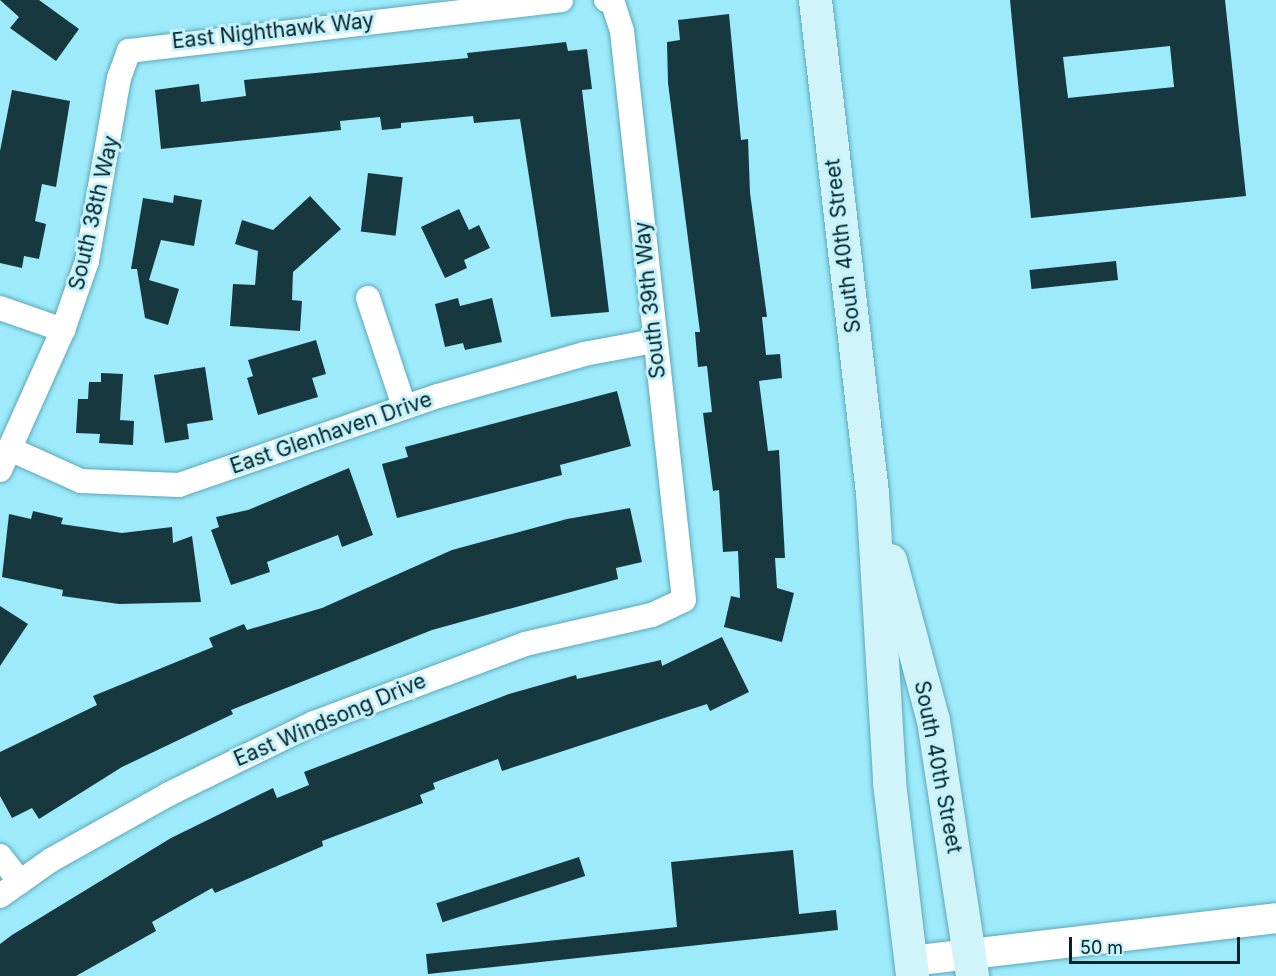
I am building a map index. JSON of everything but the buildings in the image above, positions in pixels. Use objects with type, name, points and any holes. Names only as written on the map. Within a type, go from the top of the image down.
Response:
[{"type":"main road","name":"South 40th Street","points":[[815,0],[872,492],[889,782],[912,969]]},
{"type":"main road","name":"South 40th Street","points":[[872,492],[933,720],[970,964]]},
{"type":"street","name":"East Nighthawk Way","points":[[129,51],[561,0]]},
{"type":"street","points":[[606,0],[612,1]]},
{"type":"street","name":"South 39th Way","points":[[612,1],[622,31],[684,600]]},
{"type":"street","name":"South 38th Way","points":[[5,459],[63,330],[87,261],[119,78],[129,51]]},
{"type":"street","points":[[368,298],[405,406]]},
{"type":"street","points":[[0,308],[63,330]]},
{"type":"street","name":"East Glenhaven Drive","points":[[5,459],[81,481],[179,485],[405,406],[584,354],[654,341]]},
{"type":"street","name":"East Windsong Drive","points":[[0,896],[179,789],[314,723],[525,644],[652,615],[684,600]]},
{"type":"street","points":[[0,856],[20,882]]},
{"type":"street","points":[[912,969],[970,964],[1276,918]]}]
